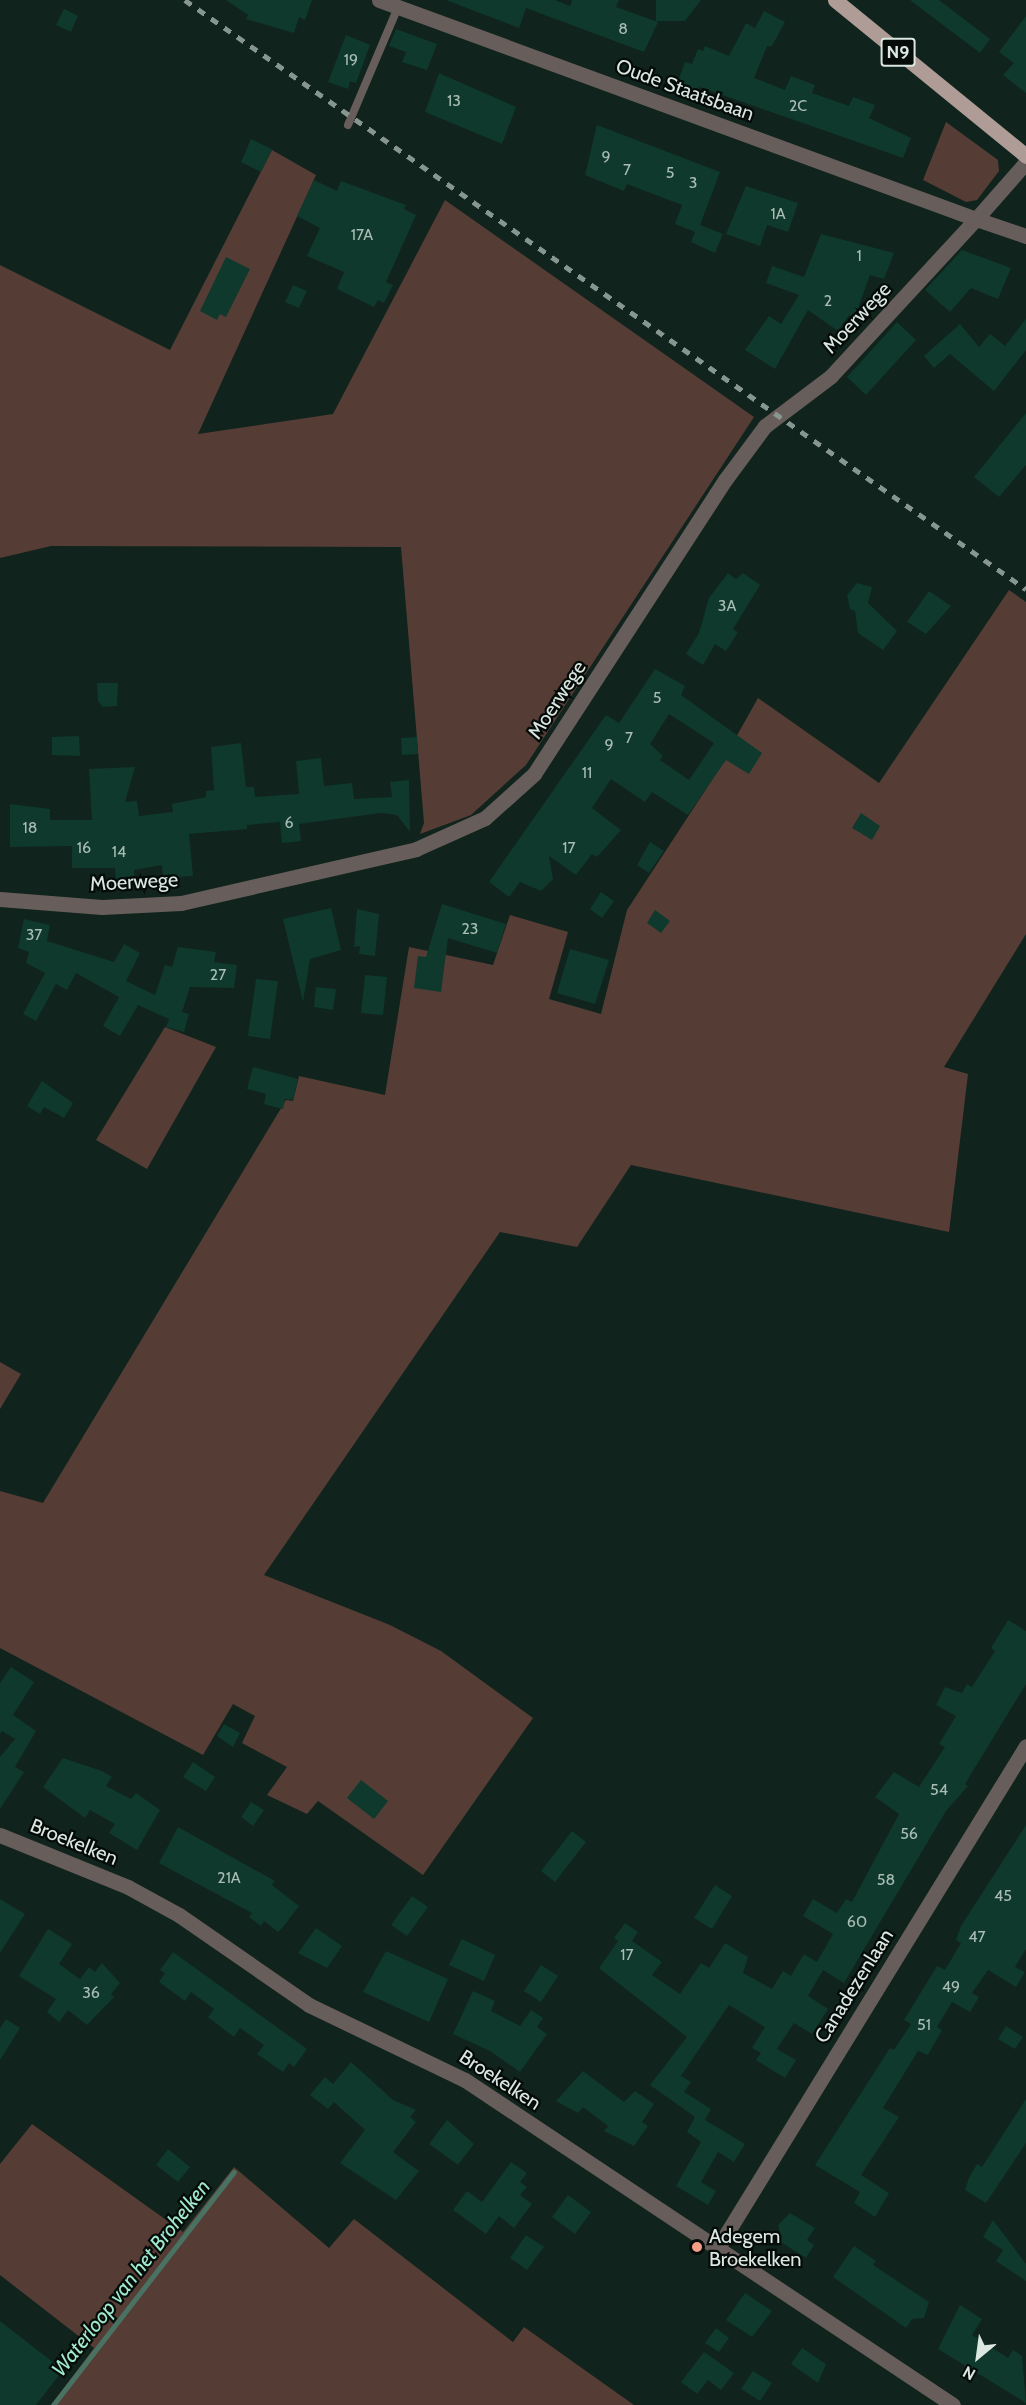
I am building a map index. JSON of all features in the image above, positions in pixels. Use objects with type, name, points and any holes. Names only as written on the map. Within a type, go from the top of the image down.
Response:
[{"type":"main road","name":"N9","points":[[835,0],[1026,156]]},
{"type":"street","name":"Oude Staatsbaan","points":[[378,0],[1026,236]]},
{"type":"street","points":[[976,219],[1026,162]]},
{"type":"street","name":"Moerwege","points":[[0,899],[102,907],[181,903],[416,849],[485,818],[534,774],[755,436],[831,376],[976,219]]},
{"type":"street","name":"Canadezenlaan","points":[[717,2249],[1026,1746]]},
{"type":"street","name":"Broekelken","points":[[0,1836],[81,1866],[179,1915],[309,2005],[465,2080],[953,2405]]},
{"type":"lane","points":[[348,125],[398,7]]},
{"type":"shaded area","points":[[946,122],[998,160],[999,171],[977,200],[966,202],[923,180]]},
{"type":"shaded area","points":[[272,150],[316,175],[198,434],[333,414],[445,200],[754,417],[526,765],[471,815],[420,834],[424,823],[401,547],[51,546],[0,558],[0,265],[170,350]]},
{"type":"shaded area","points":[[1009,590],[1026,602],[1026,934],[944,1067],[968,1074],[949,1232],[631,1165],[577,1247],[500,1232],[264,1575],[390,1625],[441,1651],[533,1718],[423,1875],[318,1801],[307,1814],[267,1795],[287,1767],[242,1743],[255,1716],[233,1704],[203,1755],[0,1648],[0,1491],[43,1503],[286,1100],[293,1101],[299,1076],[385,1095],[409,947],[493,965],[510,915],[568,932],[549,999],[601,1014],[627,910],[712,780],[758,698],[879,783]]},
{"type":"shaded area","points":[[165,1027],[216,1047],[147,1169],[96,1140]]},
{"type":"shaded area","points":[[0,1362],[21,1374],[0,1409]]},
{"type":"shaded area","points":[[32,2124],[183,2232],[234,2167],[329,2248],[354,2219],[513,2342],[524,2327],[634,2405],[51,2405],[94,2348],[0,2275],[0,2164]]},
{"type":"building","points":[[226,0],[312,0],[305,20],[299,17],[294,33],[246,19],[248,15]]},
{"type":"building","points":[[446,0],[555,0],[570,6],[572,0],[619,0],[616,7],[658,22],[644,52],[526,8],[519,28]]},
{"type":"building","points":[[656,0],[701,0],[685,21],[656,21]]},
{"type":"building","points":[[910,0],[939,0],[990,39],[980,53]]},
{"type":"building","points":[[64,9],[78,16],[71,32],[56,25]]},
{"type":"building","points":[[764,11],[785,22],[772,46],[767,46],[754,78],[785,90],[791,76],[815,85],[812,93],[849,106],[853,97],[875,105],[869,118],[911,138],[903,158],[700,87],[697,95],[676,87],[685,62],[692,64],[698,49],[703,51],[705,46],[729,56],[746,23],[755,28]]},
{"type":"building","points":[[1026,16],[1026,93],[1003,75],[1014,63],[999,52]]},
{"type":"building","points":[[396,29],[437,44],[427,70],[402,62],[406,52],[389,46]]},
{"type":"building","points":[[346,35],[370,45],[356,83],[350,81],[348,89],[328,82]]},
{"type":"building","points":[[439,73],[516,107],[502,144],[425,112]]},
{"type":"building","points":[[597,125],[720,172],[700,225],[723,234],[715,253],[691,242],[695,232],[675,224],[682,205],[627,184],[624,191],[585,175]]},
{"type":"building","points":[[251,139],[272,149],[261,172],[241,162]]},
{"type":"building","points":[[314,180],[337,191],[341,181],[406,205],[404,209],[416,215],[386,282],[393,285],[384,303],[378,300],[374,307],[337,289],[344,272],[307,256],[320,228],[297,216]]},
{"type":"building","points":[[746,186],[798,203],[788,232],[767,225],[760,246],[726,234]]},
{"type":"building","points":[[821,234],[894,253],[884,279],[870,275],[855,317],[849,315],[838,331],[808,310],[775,369],[745,350],[769,316],[781,324],[799,295],[766,283],[772,266],[804,277]]},
{"type":"building","points":[[962,250],[1011,268],[998,299],[971,288],[950,312],[925,290]]},
{"type":"building","points":[[226,257],[250,269],[226,317],[220,314],[217,320],[200,311]]},
{"type":"building","points":[[293,285],[307,291],[299,308],[285,302]]},
{"type":"building","points":[[1026,319],[1026,350],[994,391],[950,354],[934,368],[924,356],[960,324],[979,347],[990,334],[1005,346]]},
{"type":"building","points":[[897,322],[916,340],[866,395],[847,377]]},
{"type":"building","points":[[1026,413],[1026,465],[999,497],[974,477]]},
{"type":"building","points":[[728,573],[736,579],[743,573],[760,585],[733,629],[738,632],[726,651],[715,644],[703,665],[686,654],[699,633],[709,598]]},
{"type":"building","points":[[857,583],[872,587],[868,603],[897,631],[883,650],[858,633],[855,611],[850,609],[847,595]]},
{"type":"building","points":[[929,591],[951,606],[926,634],[907,622]]},
{"type":"building","points":[[655,669],[685,686],[681,695],[762,753],[749,774],[726,760],[688,815],[652,792],[645,802],[611,779],[592,808],[621,830],[597,857],[592,854],[576,875],[549,856],[553,879],[541,891],[520,882],[509,897],[489,882],[606,715],[619,723]],"holes":[[[669,714],[714,743],[689,780],[660,760],[663,756],[650,744]]]},
{"type":"building","points":[[97,683],[118,683],[117,706],[103,707],[98,701]]},
{"type":"building","points":[[79,736],[80,756],[52,755],[52,737]]},
{"type":"building","points":[[417,737],[418,754],[402,755],[401,738]]},
{"type":"building","points":[[241,743],[246,787],[254,787],[255,797],[299,794],[296,761],[321,758],[324,786],[352,783],[354,799],[392,797],[390,782],[409,780],[410,832],[397,815],[381,813],[299,824],[301,841],[282,843],[280,822],[247,825],[247,829],[189,834],[193,876],[163,878],[162,865],[134,870],[135,880],[116,881],[115,868],[72,868],[72,846],[10,847],[10,804],[50,809],[50,820],[92,820],[89,769],[135,767],[125,802],[137,801],[139,816],[173,812],[172,804],[206,797],[206,791],[214,790],[211,747]]},
{"type":"building","points":[[861,813],[880,826],[872,840],[852,828]]},
{"type":"building","points":[[650,842],[664,851],[649,873],[637,865]]},
{"type":"building","points":[[601,892],[614,901],[602,918],[590,909]]},
{"type":"building","points":[[442,904],[506,924],[497,953],[448,938],[441,992],[414,988],[418,956],[426,957]]},
{"type":"building","points":[[331,908],[341,950],[310,959],[303,1002],[283,919]]},
{"type":"building","points":[[357,909],[379,914],[375,956],[359,954],[360,946],[354,947]]},
{"type":"building","points":[[655,910],[670,921],[661,933],[647,923]]},
{"type":"building","points":[[24,919],[50,925],[47,941],[114,962],[124,944],[140,953],[126,981],[155,995],[165,965],[172,967],[178,947],[216,952],[214,962],[237,965],[234,988],[190,987],[182,1012],[189,1014],[184,1032],[166,1027],[169,1019],[138,1005],[120,1036],[103,1026],[119,997],[76,973],[67,990],[56,984],[36,1021],[23,1014],[45,973],[26,963],[29,952],[18,948]]},
{"type":"building","points":[[570,949],[609,960],[595,1004],[557,993]]},
{"type":"building","points":[[365,975],[387,977],[383,1015],[361,1013]]},
{"type":"building","points":[[256,979],[278,981],[270,1039],[248,1036]]},
{"type":"building","points":[[316,987],[336,989],[333,1010],[314,1007]]},
{"type":"building","points":[[253,1067],[298,1079],[293,1100],[285,1099],[283,1109],[264,1104],[266,1094],[247,1089]]},
{"type":"building","points":[[42,1081],[73,1103],[64,1118],[44,1107],[40,1114],[27,1106]]},
{"type":"building","points":[[1008,1620],[1026,1631],[1026,1684],[965,1784],[968,1786],[946,1811],[844,1983],[823,1970],[808,1996],[828,2009],[812,2034],[794,2023],[777,2049],[796,2060],[785,2078],[756,2060],[761,2053],[752,2048],[765,2027],[729,2005],[681,2076],[691,2082],[684,2092],[711,2109],[705,2120],[745,2144],[734,2162],[718,2152],[701,2182],[716,2191],[708,2205],[676,2186],[701,2142],[687,2132],[695,2117],[650,2085],[687,2037],[599,1968],[618,1941],[614,1938],[625,1923],[638,1932],[632,1941],[662,1962],[652,1975],[680,1994],[701,1963],[709,1968],[725,1943],[748,1957],[743,1973],[772,1989],[783,1971],[791,1976],[804,1954],[817,1962],[833,1934],[803,1916],[813,1899],[837,1913],[846,1899],[852,1902],[899,1814],[875,1797],[894,1772],[919,1787],[945,1747],[939,1744],[956,1716],[936,1705],[945,1687],[962,1693],[967,1684],[972,1687],[995,1651],[991,1648]]},
{"type":"building","points":[[11,1667],[34,1682],[13,1715],[36,1731],[15,1767],[24,1772],[0,1809],[0,1757],[15,1739],[2,1731],[0,1734],[0,1683]]},
{"type":"building","points":[[224,1724],[240,1733],[233,1747],[217,1736]]},
{"type":"building","points":[[63,1758],[102,1771],[112,1777],[106,1786],[131,1799],[136,1793],[160,1810],[137,1850],[109,1833],[115,1824],[90,1810],[85,1818],[43,1787]]},
{"type":"building","points":[[193,1762],[215,1777],[206,1791],[183,1777]]},
{"type":"building","points":[[361,1780],[388,1801],[374,1819],[347,1798]]},
{"type":"building","points":[[251,1802],[264,1810],[253,1826],[241,1817]]},
{"type":"building","points":[[1026,1825],[1026,1949],[1015,1967],[1025,1972],[1016,1987],[988,1970],[972,1993],[979,1997],[970,2012],[952,2002],[937,2027],[942,2030],[928,2055],[918,2051],[883,2108],[899,2117],[861,2175],[889,2193],[875,2217],[854,2203],[860,2192],[815,2165],[890,2048],[894,2050],[911,2024],[904,2020],[937,1966],[945,1970],[961,1943],[956,1940],[961,1926]]},
{"type":"building","points":[[178,1827],[275,1881],[272,1885],[299,1906],[278,1932],[264,1921],[261,1926],[249,1917],[252,1913],[159,1863]]},
{"type":"building","points":[[572,1831],[586,1842],[555,1882],[541,1871]]},
{"type":"building","points":[[715,1885],[732,1896],[712,1929],[694,1918]]},
{"type":"building","points":[[412,1896],[428,1907],[407,1936],[391,1925]]},
{"type":"building","points":[[0,1899],[25,1914],[0,1953]]},
{"type":"building","points":[[316,1928],[342,1946],[327,1968],[298,1953]]},
{"type":"building","points":[[48,1929],[72,1944],[59,1964],[80,1979],[89,1967],[95,1972],[102,1963],[120,1983],[111,1994],[114,1997],[87,2025],[68,2010],[59,2022],[47,2012],[56,1999],[19,1976]]},
{"type":"building","points":[[462,1939],[495,1955],[484,1981],[449,1965]]},
{"type":"building","points":[[386,1951],[448,1979],[429,2022],[363,1992]]},
{"type":"building","points":[[173,1952],[307,2049],[294,2067],[289,2063],[283,2072],[257,2054],[264,2045],[240,2028],[234,2037],[208,2017],[214,2009],[191,1992],[185,2001],[159,1982],[165,1973],[160,1970]]},
{"type":"building","points":[[541,1965],[558,1976],[541,2002],[524,1991]]},
{"type":"building","points":[[473,1991],[495,2001],[491,2011],[520,2026],[531,2010],[543,2018],[537,2027],[547,2034],[520,2072],[490,2051],[453,2034]]},
{"type":"building","points":[[6,2019],[20,2028],[0,2060],[0,2028]]},
{"type":"building","points":[[1006,2026],[1023,2037],[1015,2049],[998,2039]]},
{"type":"building","points":[[351,2062],[393,2100],[416,2110],[410,2117],[416,2122],[393,2152],[419,2171],[396,2200],[340,2163],[365,2130],[334,2102],[328,2109],[310,2095],[325,2077],[333,2084]]},
{"type":"building","points":[[583,2071],[624,2102],[635,2091],[654,2104],[642,2122],[648,2126],[634,2146],[604,2131],[608,2126],[583,2107],[578,2113],[556,2101]]},
{"type":"building","points":[[1026,2099],[1026,2143],[986,2203],[965,2190],[969,2178],[977,2164],[982,2167]]},
{"type":"building","points":[[447,2120],[474,2144],[458,2165],[429,2144]]},
{"type":"building","points":[[168,2149],[190,2167],[178,2182],[156,2165]]},
{"type":"building","points":[[511,2162],[527,2173],[520,2182],[527,2187],[520,2195],[532,2204],[514,2228],[499,2216],[486,2234],[453,2210],[467,2191],[482,2202]]},
{"type":"building","points":[[568,2195],[591,2212],[575,2234],[552,2217]]},
{"type":"building","points":[[790,2213],[815,2228],[807,2240],[814,2245],[806,2258],[768,2234],[780,2232],[778,2225]]},
{"type":"building","points":[[993,2220],[1026,2264],[1026,2281],[996,2261],[1003,2250],[983,2237]]},
{"type":"building","points":[[526,2235],[544,2247],[527,2270],[510,2258]]},
{"type":"building","points":[[854,2246],[876,2261],[873,2265],[929,2302],[924,2318],[912,2319],[906,2328],[833,2277]]},
{"type":"building","points":[[745,2293],[772,2311],[752,2337],[726,2320]]},
{"type":"building","points":[[960,2305],[982,2319],[972,2335],[1008,2358],[1013,2350],[1022,2356],[1026,2403],[938,2349]]},
{"type":"building","points":[[0,2321],[63,2370],[36,2405],[0,2405]]},
{"type":"building","points":[[716,2328],[729,2338],[719,2352],[705,2343]]},
{"type":"building","points":[[802,2348],[826,2364],[818,2383],[791,2364]]},
{"type":"building","points":[[704,2352],[734,2373],[721,2390],[708,2380],[697,2394],[681,2382]]},
{"type":"building","points":[[753,2371],[772,2383],[760,2401],[741,2389]]},
{"type":"waterway","name":"Waterloop van het Brohelken","points":[[53,2405],[234,2172]]},
{"type":"railway","points":[[185,0],[1026,589]]},
{"type":"place","name":"Adegem Broekelken","points":[[697,2247]]}]
